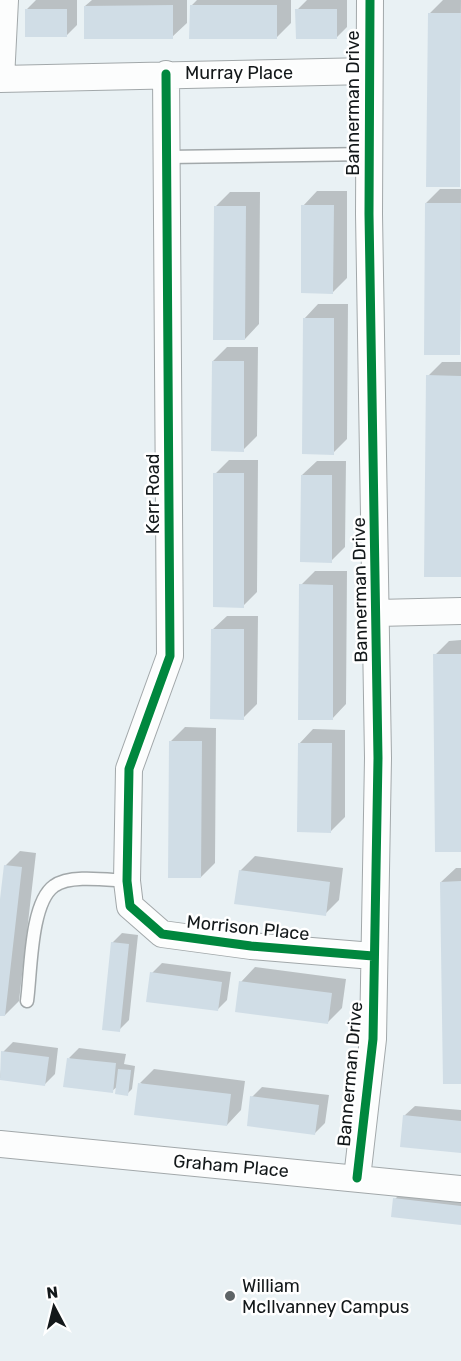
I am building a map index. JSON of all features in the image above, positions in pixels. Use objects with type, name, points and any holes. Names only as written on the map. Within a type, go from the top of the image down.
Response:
[{"type":"street","points":[[1,79],[5,0]]},
{"type":"street","name":"Bannerman Drive","points":[[357,1178],[373,1039],[378,758],[378,613],[369,154],[370,0]]},
{"type":"street","name":"Murray Place","points":[[1,79],[369,71]]},
{"type":"street","name":"Kerr Road","points":[[129,894],[129,769],[170,656],[166,74]]},
{"type":"street","points":[[378,613],[461,611]]},
{"type":"street","name":"Morrison Place","points":[[129,894],[162,934],[251,946],[373,956]]},
{"type":"street","name":"Graham Place","points":[[0,1144],[461,1189]]},
{"type":"lane","points":[[167,157],[369,154]]},
{"type":"lane","points":[[27,1001],[39,907],[54,886],[77,879],[129,894]]},
{"type":"building","points":[[173,5],[173,39],[84,39],[84,6]]},
{"type":"building","points":[[190,5],[277,5],[277,39],[189,39]]},
{"type":"building","points":[[25,9],[67,9],[67,37],[25,37]]},
{"type":"building","points":[[295,9],[337,9],[337,39],[296,39]]},
{"type":"building","points":[[428,13],[461,13],[460,187],[426,187]]},
{"type":"building","points":[[425,203],[461,203],[460,355],[424,355]]},
{"type":"building","points":[[301,205],[334,205],[333,294],[301,293]]},
{"type":"building","points":[[214,206],[246,206],[245,340],[213,340]]},
{"type":"building","points":[[303,318],[334,318],[334,455],[302,454]]},
{"type":"building","points":[[212,361],[244,361],[244,452],[211,451]]},
{"type":"building","points":[[426,375],[461,376],[461,577],[424,577]]},
{"type":"building","points":[[213,473],[244,473],[244,608],[213,607]]},
{"type":"building","points":[[301,475],[332,475],[332,563],[300,562]]},
{"type":"building","points":[[299,584],[333,585],[333,720],[298,720]]},
{"type":"building","points":[[211,629],[244,629],[244,720],[210,719]]},
{"type":"building","points":[[433,654],[461,654],[461,852],[435,852]]},
{"type":"building","points":[[169,741],[202,741],[201,878],[168,878]]},
{"type":"building","points":[[298,743],[332,743],[331,833],[297,832]]},
{"type":"building","points":[[4,865],[22,867],[5,1016],[0,1016],[0,899]]},
{"type":"building","points":[[239,870],[330,882],[326,916],[234,904]]},
{"type":"building","points":[[461,881],[461,1084],[443,1084],[440,882]]},
{"type":"building","points":[[111,942],[129,944],[120,1032],[102,1030]]},
{"type":"building","points":[[150,972],[222,982],[218,1011],[146,1002]]},
{"type":"building","points":[[239,981],[332,993],[328,1024],[235,1012]]},
{"type":"building","points":[[1,1051],[49,1057],[45,1086],[0,1080]]},
{"type":"building","points":[[67,1058],[116,1063],[113,1093],[63,1087]]},
{"type":"building","points":[[118,1069],[131,1070],[128,1096],[115,1094]]},
{"type":"building","points":[[138,1083],[231,1094],[227,1126],[134,1115]]},
{"type":"building","points":[[250,1096],[319,1105],[315,1135],[247,1126]]},
{"type":"building","points":[[403,1115],[461,1121],[461,1153],[400,1147]]},
{"type":"building","points":[[393,1198],[461,1206],[461,1225],[391,1217]]},
{"type":"cycle path","points":[[357,1178],[373,1039],[378,758],[369,214],[370,0]]},
{"type":"cycle path","points":[[166,74],[170,656],[129,769],[127,881],[130,906],[162,934],[251,946],[373,956]]},
{"type":"place","name":"William McIlvanney Campus","points":[[230,1296]]}]
